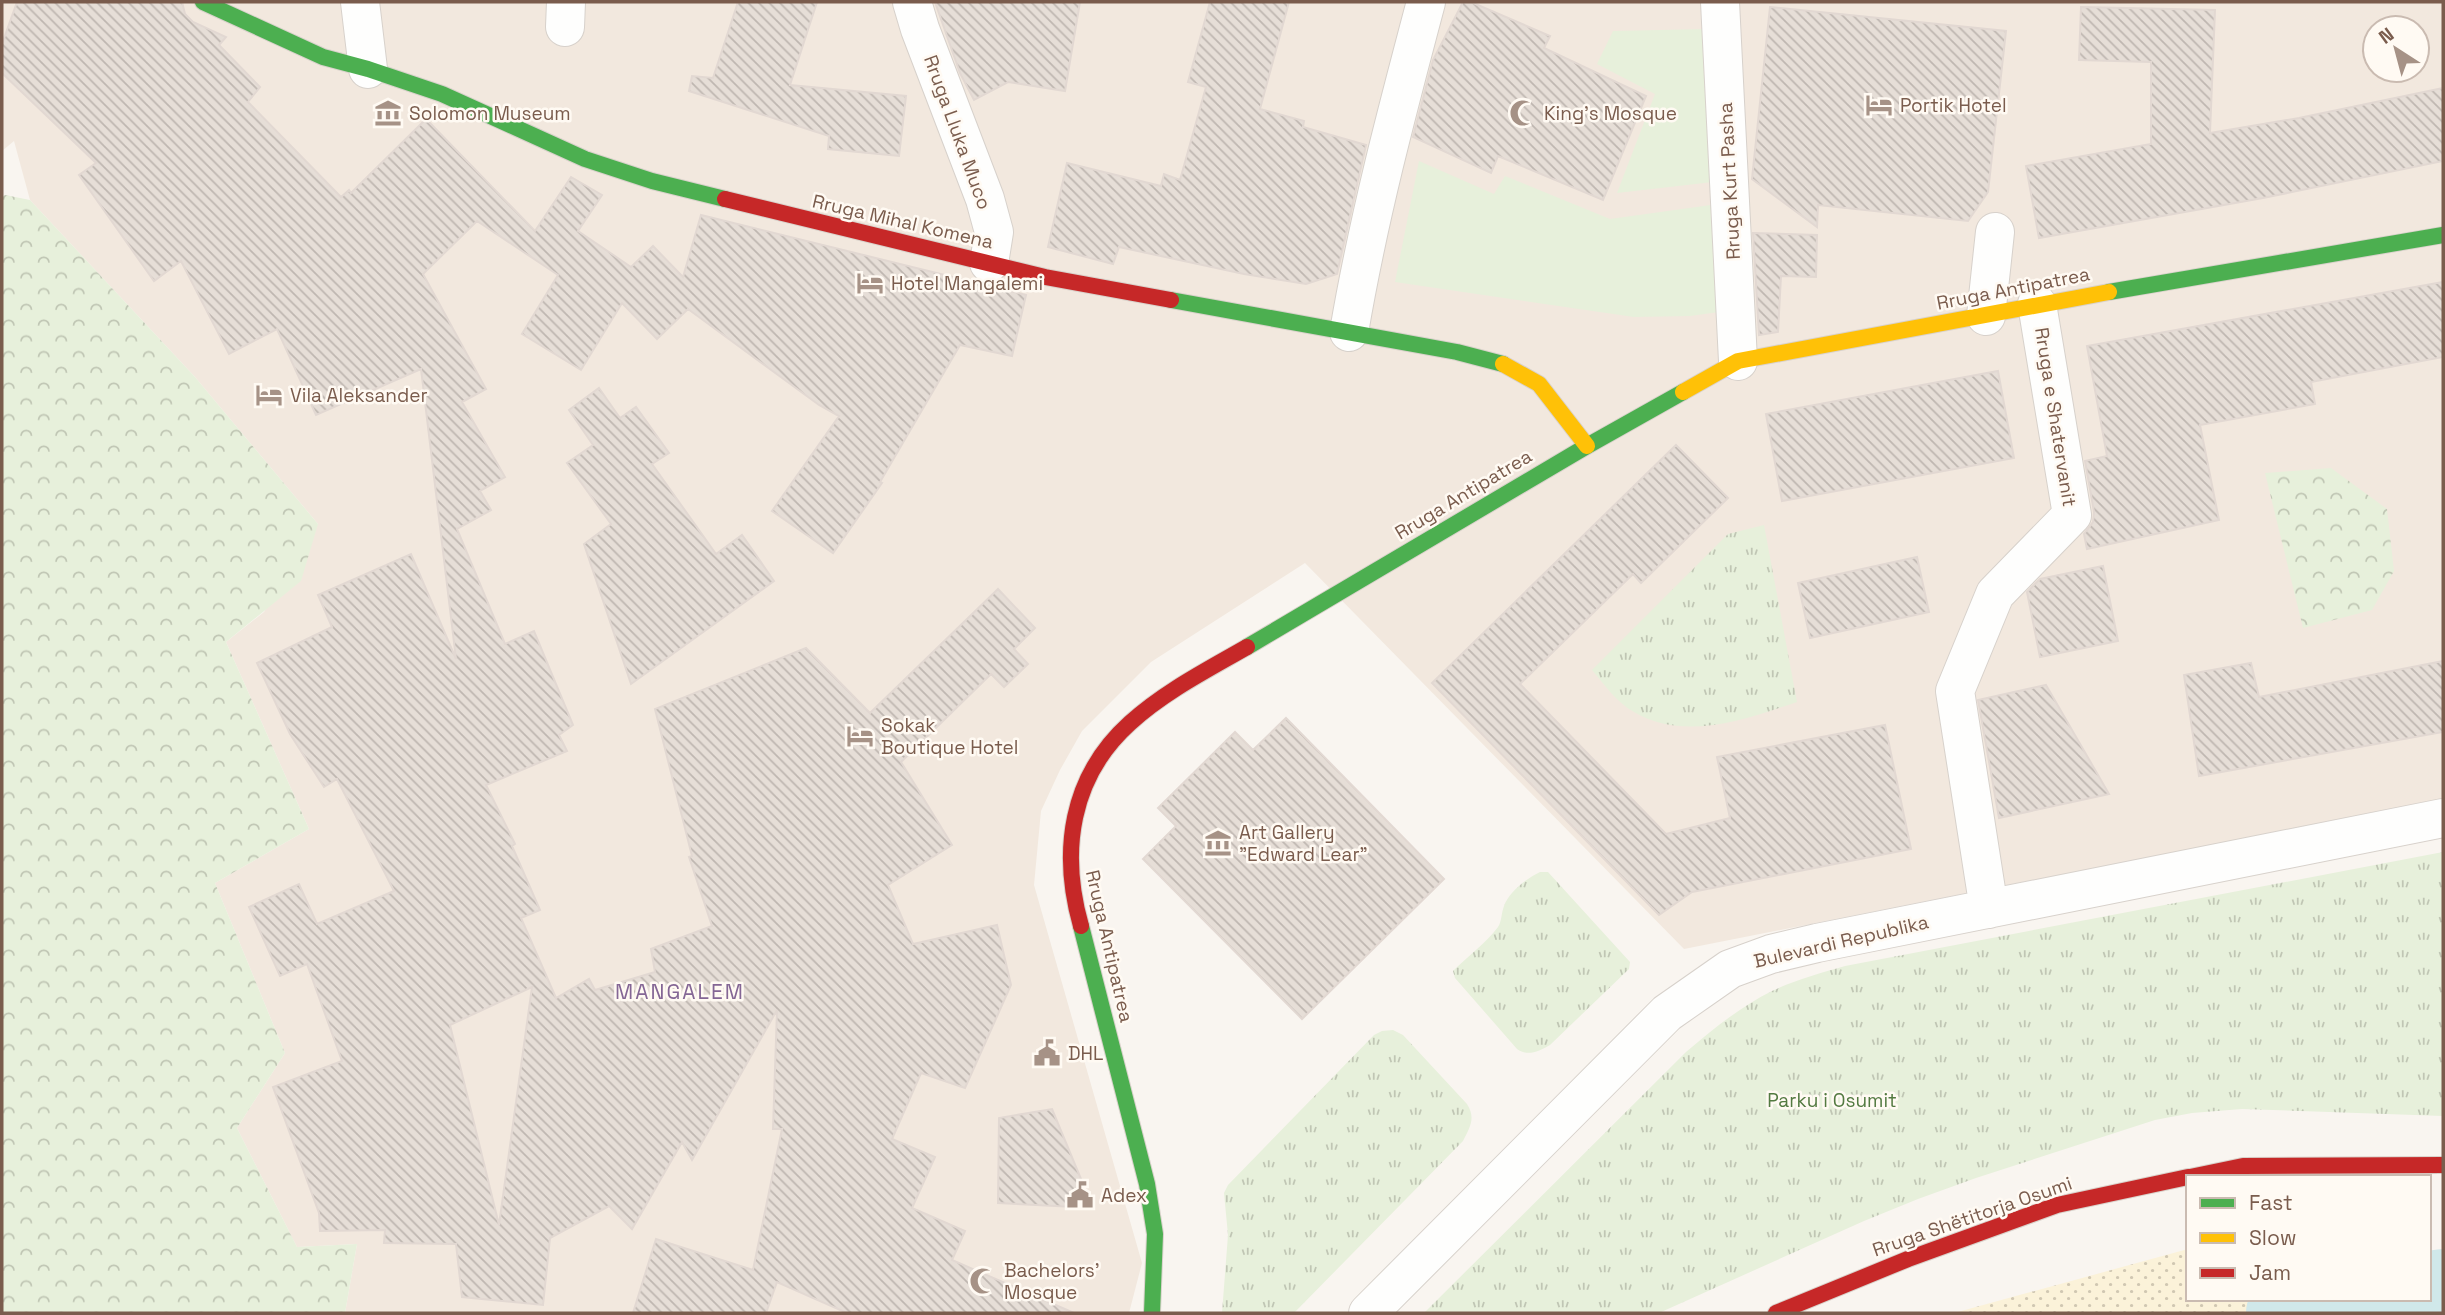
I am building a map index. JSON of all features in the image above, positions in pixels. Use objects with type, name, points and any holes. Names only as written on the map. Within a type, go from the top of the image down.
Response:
[{"type":"main road","name":"Rruga Mihal Komena","points":[[203,2],[323,57],[442,94],[585,159],[652,181],[1058,279],[1349,331],[1509,365],[1539,384],[1587,446]]},
{"type":"main road","name":"Rruga Antipatrea","points":[[1152,1313],[1155,1234],[1147,1184],[1071,886],[1069,849],[1073,822],[1086,783],[1116,737],[1129,724],[1172,691],[1587,446],[1738,361],[1986,316],[2037,303],[2443,235]]},
{"type":"main road","name":"Rruga Shëtitorja Osumi","points":[[2199,1175],[2243,1166],[2443,1166]]},
{"type":"main road","name":"Rruga Shëtitorja Osumi","points":[[1776,1313],[1908,1259],[2057,1205],[2186,1178]]},
{"type":"street","points":[[360,2],[368,69]]},
{"type":"street","name":"Rruga Lluka Muco","points":[[912,2],[985,199],[994,232],[989,263]]},
{"type":"street","points":[[1349,331],[1359,274],[1390,141],[1426,2]]},
{"type":"street","name":"Rruga Kurt Pasha","points":[[1720,2],[1738,361]]},
{"type":"street","points":[[1986,316],[1995,232]]},
{"type":"street","name":"Rruga e Shatervanit","points":[[1989,909],[1955,691],[1995,594],[2072,515],[2037,303]]},
{"type":"street","name":"Bulevardi Republika","points":[[1368,1313],[1667,1013],[1730,969],[1771,954],[2443,818]]},
{"type":"shaded area","points":[[2,2],[2443,2],[2443,799],[1684,949],[1305,563],[1151,662],[1082,731],[1041,811],[1034,885],[1142,1263],[1129,1313],[345,1313],[357,1244],[297,1247],[237,1128],[285,1053],[215,883],[309,829],[226,642],[264,612],[318,524],[195,377],[30,200],[14,141],[2,151]]},
{"type":"green space","points":[[1707,29],[1713,182],[1617,193],[1655,94],[1597,64],[1613,31]]},
{"type":"green space","points":[[1419,161],[1494,194],[1505,176],[1610,219],[1718,204],[1719,312],[1690,316],[1634,317],[1395,282]]},
{"type":"green space","points":[[5,195],[30,200],[195,377],[318,524],[301,581],[226,642],[309,829],[215,883],[285,1053],[237,1128],[297,1247],[357,1244],[345,1313],[2,1313],[2,197]]},
{"type":"green space","points":[[2331,468],[2387,509],[2394,571],[2372,610],[2303,628],[2265,473]]},
{"type":"green space","points":[[1764,525],[1797,702],[1736,721],[1695,727],[1654,721],[1622,704],[1592,670],[1728,534]]},
{"type":"green space","name":"Parku i Osumit","points":[[2443,852],[2443,1116],[2242,1109],[2192,1113],[2155,1120],[1918,1199],[1659,1313],[1424,1313],[1686,1052],[1738,1011],[1772,991],[1845,966]]},
{"type":"green space","points":[[1540,872],[1548,872],[1630,962],[1629,969],[1550,1045],[1525,1053],[1517,1049],[1455,978],[1453,971],[1498,927],[1506,901],[1514,891]]},
{"type":"green space","points":[[1393,1030],[1403,1035],[1467,1104],[1472,1118],[1463,1141],[1294,1313],[1222,1313],[1228,1235],[1224,1193],[1228,1185],[1374,1035]]},
{"type":"sand","points":[[2186,1250],[2186,1301],[2431,1301],[2431,1256],[2443,1257],[2443,1313],[1954,1313]]},
{"type":"building","points":[[17,2],[182,2],[185,14],[193,22],[226,37],[219,45],[260,87],[248,102],[341,197],[349,190],[351,193],[426,119],[535,231],[571,177],[602,195],[578,231],[631,267],[653,246],[683,277],[701,215],[1026,295],[1012,356],[960,345],[880,482],[882,483],[833,553],[772,511],[839,416],[819,405],[688,309],[657,339],[622,303],[581,370],[522,334],[558,275],[477,221],[423,274],[486,389],[462,402],[505,477],[480,491],[491,510],[457,529],[505,644],[534,631],[573,725],[559,735],[567,751],[486,785],[515,844],[512,846],[540,910],[521,918],[556,998],[589,979],[595,990],[655,972],[651,949],[712,926],[689,857],[692,856],[655,709],[806,648],[870,713],[998,589],[1035,628],[1014,649],[1028,664],[1004,687],[991,674],[901,762],[952,845],[888,885],[913,944],[997,925],[1011,985],[965,1088],[921,1073],[892,1139],[935,1157],[912,1208],[965,1231],[952,1260],[1074,1313],[847,1313],[777,1282],[766,1313],[633,1313],[656,1239],[753,1270],[782,1129],[773,1129],[777,1010],[692,1160],[682,1142],[632,1229],[609,1206],[550,1238],[543,1305],[462,1297],[456,1244],[384,1243],[385,1230],[320,1231],[319,1213],[273,1087],[342,1061],[307,964],[280,976],[249,907],[299,884],[317,924],[394,891],[337,779],[324,787],[290,734],[257,663],[332,627],[318,595],[411,554],[456,659],[421,369],[316,415],[277,329],[229,354],[181,261],[154,281],[79,175],[96,163],[2,73],[2,44]],"holes":[[[532,987],[499,1225],[450,1025]]]},
{"type":"building","points":[[738,2],[817,2],[790,85],[906,96],[899,156],[828,149],[829,136],[689,91],[692,76],[713,78]]},
{"type":"building","points":[[935,2],[1080,2],[1065,91],[1008,82],[974,100],[960,73]]},
{"type":"building","points":[[1210,2],[1289,2],[1260,109],[1304,121],[1303,127],[1366,145],[1337,274],[1306,284],[1244,274],[1119,247],[1113,264],[1048,247],[1067,163],[1161,186],[1164,174],[1180,180],[1206,87],[1188,82]]},
{"type":"building","name":"King’s Mosque","points":[[1463,2],[1471,2],[1550,36],[1544,48],[1646,96],[1603,200],[1498,156],[1491,173],[1413,137],[1433,60]]},
{"type":"building","name":"Portik Hotel","points":[[1770,7],[2006,31],[1988,192],[1968,221],[1818,205],[1817,227],[1752,179]]},
{"type":"building","points":[[2081,7],[2215,10],[2210,133],[2299,118],[2443,88],[2443,161],[2263,198],[2039,238],[2026,166],[2151,144],[2151,62],[2079,60]]},
{"type":"building","points":[[1753,233],[1817,235],[1816,277],[1781,276],[1778,332],[1759,335]]},
{"type":"building","points":[[2443,282],[2443,357],[2311,382],[2315,404],[2200,425],[2219,520],[2087,549],[2084,534],[2093,522],[2094,512],[2085,461],[2107,456],[2087,346]]},
{"type":"building","points":[[1998,371],[2014,458],[1782,501],[1766,414]]},
{"type":"building","points":[[599,388],[620,418],[636,407],[669,453],[652,464],[716,554],[742,535],[774,581],[631,684],[584,544],[611,524],[567,463],[593,445],[569,410]]},
{"type":"building","points":[[1676,445],[1728,498],[1641,583],[1633,574],[1520,684],[1666,834],[1730,818],[1717,757],[1885,725],[1911,849],[1692,892],[1659,915],[1432,683]]},
{"type":"building","points":[[1917,557],[1929,612],[1810,638],[1798,583]]},
{"type":"building","points":[[2103,566],[2118,641],[2040,657],[2027,592],[2040,579]]},
{"type":"building","points":[[2443,661],[2443,732],[2199,776],[2184,675],[2251,663],[2259,697]]},
{"type":"building","points":[[2046,685],[2109,794],[1999,818],[1978,700]]},
{"type":"building","points":[[1286,718],[1444,879],[1302,1019],[1143,859],[1176,826],[1158,808],[1235,732],[1253,750]]},
{"type":"building","points":[[1052,1109],[1093,1208],[998,1203],[999,1118]]},
{"type":"waterway","points":[[2431,1291],[2443,1289]]},
{"type":"waterway","points":[[2286,1313],[2364,1301]]},
{"type":"traffic: fast","points":[[203,2],[323,57],[442,94],[585,159],[652,181],[725,199]]},
{"type":"traffic: fast","points":[[2109,292],[2443,235]]},
{"type":"traffic: fast","points":[[1171,300],[1457,352],[1503,364]]},
{"type":"traffic: fast","points":[[1247,647],[1683,392]]},
{"type":"traffic: fast","points":[[1081,926],[1147,1184],[1155,1234],[1152,1313]]},
{"type":"traffic: slow","points":[[1683,392],[1738,361],[2109,292]]},
{"type":"traffic: slow","points":[[1503,364],[1539,384],[1587,446]]},
{"type":"traffic: jam","points":[[725,199],[1045,277],[1171,300]]},
{"type":"traffic: jam","points":[[1081,926],[1071,871],[1071,843],[1075,817],[1094,767],[1110,744],[1130,723],[1157,701],[1247,647]]},
{"type":"traffic: jam","points":[[2200,1175],[2243,1166],[2443,1165]]},
{"type":"traffic: jam","points":[[1776,1313],[1908,1259],[2057,1205],[2186,1177]]},
{"type":"place","name":"Portik Hotel","points":[[1879,105]]},
{"type":"place","name":"Solomon Museum","points":[[388,113]]},
{"type":"place","name":"King’s Mosque","points":[[1523,113]]},
{"type":"place","name":"Hotel Mangalemi","points":[[870,283]]},
{"type":"place","name":"Vila Aleksander","points":[[269,395]]},
{"type":"place","name":"Sokak Boutique Hotel","points":[[860,736]]},
{"type":"place","name":"Art Gallery \"Edward Lear\"","points":[[1218,843]]},
{"type":"place","name":"DHL","points":[[1047,1053]]},
{"type":"place","name":"Adex","points":[[1080,1195]]},
{"type":"place","name":"Bachelors' Mosque","points":[[983,1281]]},
{"type":"district","name":"MANGALEM","points":[[680,992]]}]
